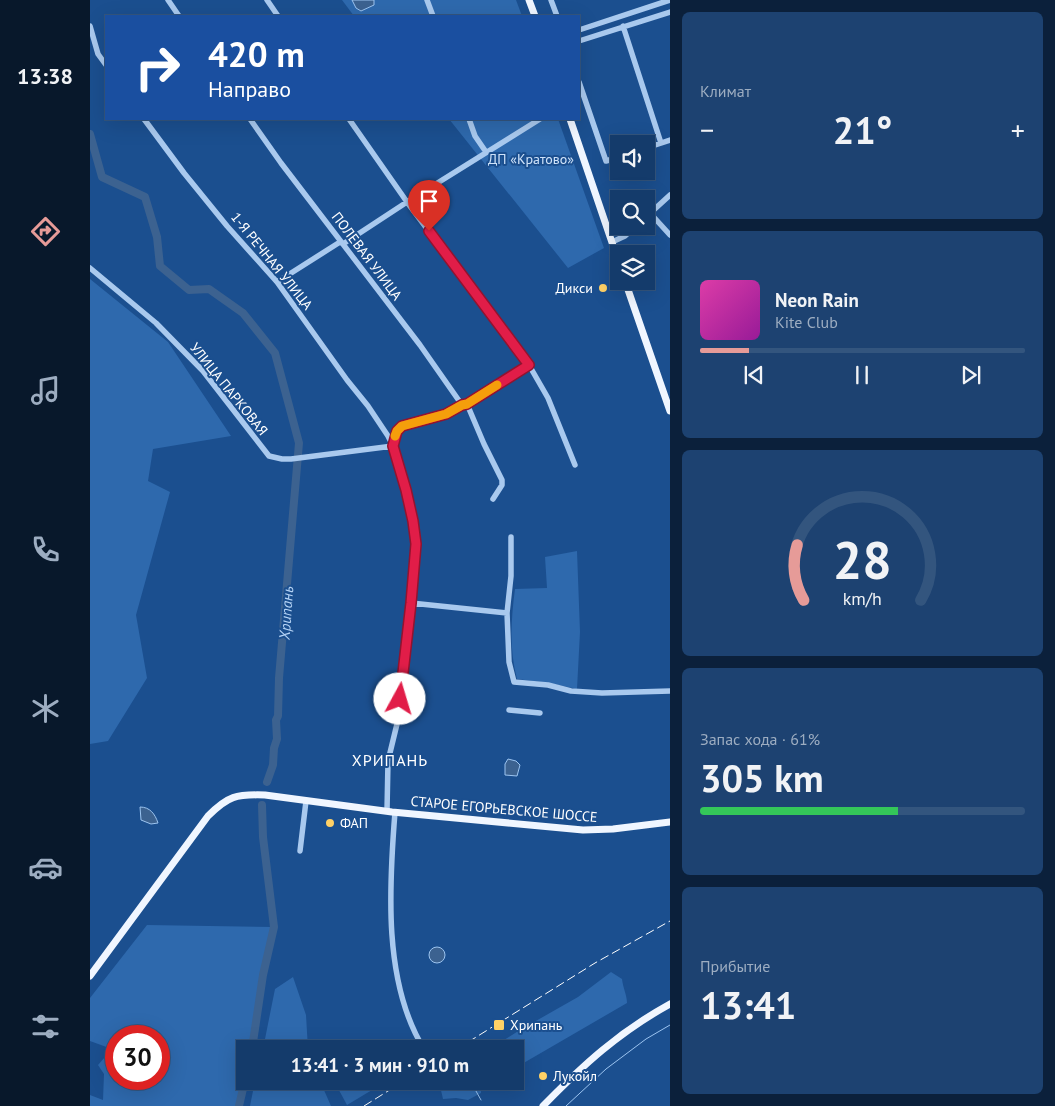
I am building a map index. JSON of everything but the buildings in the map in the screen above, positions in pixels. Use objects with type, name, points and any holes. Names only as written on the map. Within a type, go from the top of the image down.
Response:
[{"type":"main road","points":[[529,0],[535,15]]},
{"type":"main road","points":[[570,120],[613,245]]},
{"type":"main road","points":[[628,290],[670,411]]},
{"type":"main road","name":"СТАРОЕ ЕГОРЬЕВСКОЕ ШОССЕ","points":[[90,976],[205,819],[220,804],[233,797],[265,795],[396,812],[583,830],[613,829],[670,822]]},
{"type":"main road","points":[[543,1106],[603,1048],[628,1029],[670,1004]]},
{"type":"street","points":[[168,0],[178,15]]},
{"type":"street","points":[[267,0],[277,15]]},
{"type":"street","points":[[427,0],[433,15]]},
{"type":"street","points":[[552,0],[558,15]]},
{"type":"street","points":[[580,30],[670,0]]},
{"type":"street","points":[[580,42],[670,12]]},
{"type":"street","points":[[90,26],[98,54],[105,64]]},
{"type":"street","points":[[623,26],[661,143]]},
{"type":"street","points":[[580,85],[606,161],[610,160]]},
{"type":"street","name":"1-Я РЕЧНАЯ УЛИЦА","points":[[145,120],[227,226],[277,282],[347,380],[368,406],[393,446],[411,514],[416,544],[397,724],[388,761],[387,811]]},
{"type":"street","name":"ПОЛЕВАЯ УЛИЦА","points":[[251,120],[465,404],[502,480],[502,485],[494,499]]},
{"type":"street","points":[[350,120],[407,202],[529,365],[548,398],[575,465]]},
{"type":"street","points":[[469,120],[475,136],[486,152]]},
{"type":"street","points":[[277,282],[538,120]]},
{"type":"street","points":[[655,145],[670,140]]},
{"type":"street","points":[[655,209],[670,196]]},
{"type":"street","points":[[655,221],[670,235]]},
{"type":"street","points":[[612,242],[627,235]]},
{"type":"street","name":"УЛИЦА ПАРКОВАЯ","points":[[90,268],[148,315],[202,371],[270,456],[290,459],[393,446]]},
{"type":"street","points":[[393,446],[397,431],[402,426],[446,414],[529,365]]},
{"type":"street","points":[[511,537],[511,576],[507,613],[509,662],[514,682],[548,685],[571,691],[602,693],[670,691]]},
{"type":"street","points":[[411,603],[507,613]]},
{"type":"street","points":[[509,710],[540,713]]},
{"type":"street","points":[[300,851],[306,801]]},
{"type":"street","points":[[396,812],[391,864],[393,942],[398,979],[408,1015],[419,1040]]},
{"type":"green space","points":[[342,0],[516,0],[522,15],[353,15]]},
{"type":"green space","name":"ДП «Кратово»","points":[[450,120],[558,120],[604,248],[568,268]]},
{"type":"green space","points":[[90,279],[168,342],[231,436],[153,449],[148,481],[170,492],[136,615],[147,678],[108,741],[90,744]]},
{"type":"green space","points":[[577,551],[580,632],[577,689],[517,679],[514,668],[512,634],[515,589],[547,588],[545,557]]},
{"type":"green space","points":[[147,925],[274,927],[263,975],[253,1040],[236,1040],[236,1090],[243,1090],[239,1106],[90,1106],[90,1095],[103,1100],[104,1074],[98,1065],[105,1057],[105,1090],[170,1090],[170,1025],[105,1025],[105,1046],[90,1041],[90,998]]},
{"type":"green space","points":[[611,972],[622,979],[627,1003],[524,1063],[524,1040],[504,1040],[520,1030],[578,997]]},
{"type":"green space","points":[[293,977],[306,1015],[307,1040],[265,1040],[275,989]]},
{"type":"green space","points":[[253,1090],[324,1090],[331,1106],[250,1106]]},
{"type":"green space","points":[[339,1090],[372,1090],[347,1105]]},
{"type":"green space","points":[[441,1090],[481,1090],[481,1093],[468,1100],[456,1098],[443,1099]]},
{"type":"shaded area","points":[[352,0],[374,0],[374,5],[361,11],[356,8]]},
{"type":"shaded area","points":[[508,759],[516,761],[520,765],[517,776],[505,775],[505,764]]},
{"type":"shaded area","points":[[140,807],[147,808],[152,812],[158,823],[151,824],[141,820]]},
{"type":"shaded area","points":[[437,947],[445,955],[437,963],[429,955]]},
{"type":"waterway","points":[[90,134],[102,177],[145,197],[157,237],[160,266],[189,290],[209,289],[243,313],[275,353],[299,443],[279,678],[278,716],[276,720],[277,739],[274,748],[273,765],[267,782]]},
{"type":"waterway","name":"Хрипань","points":[[253,1040],[263,975],[274,927],[263,837],[262,805]]},
{"type":"waterway","points":[[566,1106],[606,1069],[646,1039],[670,1025]]},
{"type":"waterway","name":"Хрипань","points":[[239,1106],[243,1090]]},
{"type":"waterway","points":[[475,1090],[481,1100]]},
{"type":"railway","points":[[471,1040],[595,963],[670,921]]},
{"type":"railway","points":[[364,1106],[390,1090]]},
{"type":"slow traffic","points":[[395,436],[402,426],[446,414],[467,404],[497,385]]},
{"type":"place","name":"Дикси","points":[[603,288]]},
{"type":"place","name":"ФАП","points":[[330,823]]},
{"type":"place","name":"Хрипань","points":[[499,1025]]},
{"type":"place","name":"Лукойл","points":[[543,1076]]},
{"type":"district","name":"ХРИПАНЬ","points":[[390,760]]},
{"type":"route","points":[[400,699],[416,544],[406,490],[393,446],[397,431],[402,426],[446,414],[467,404],[529,365],[429,231]]}]
